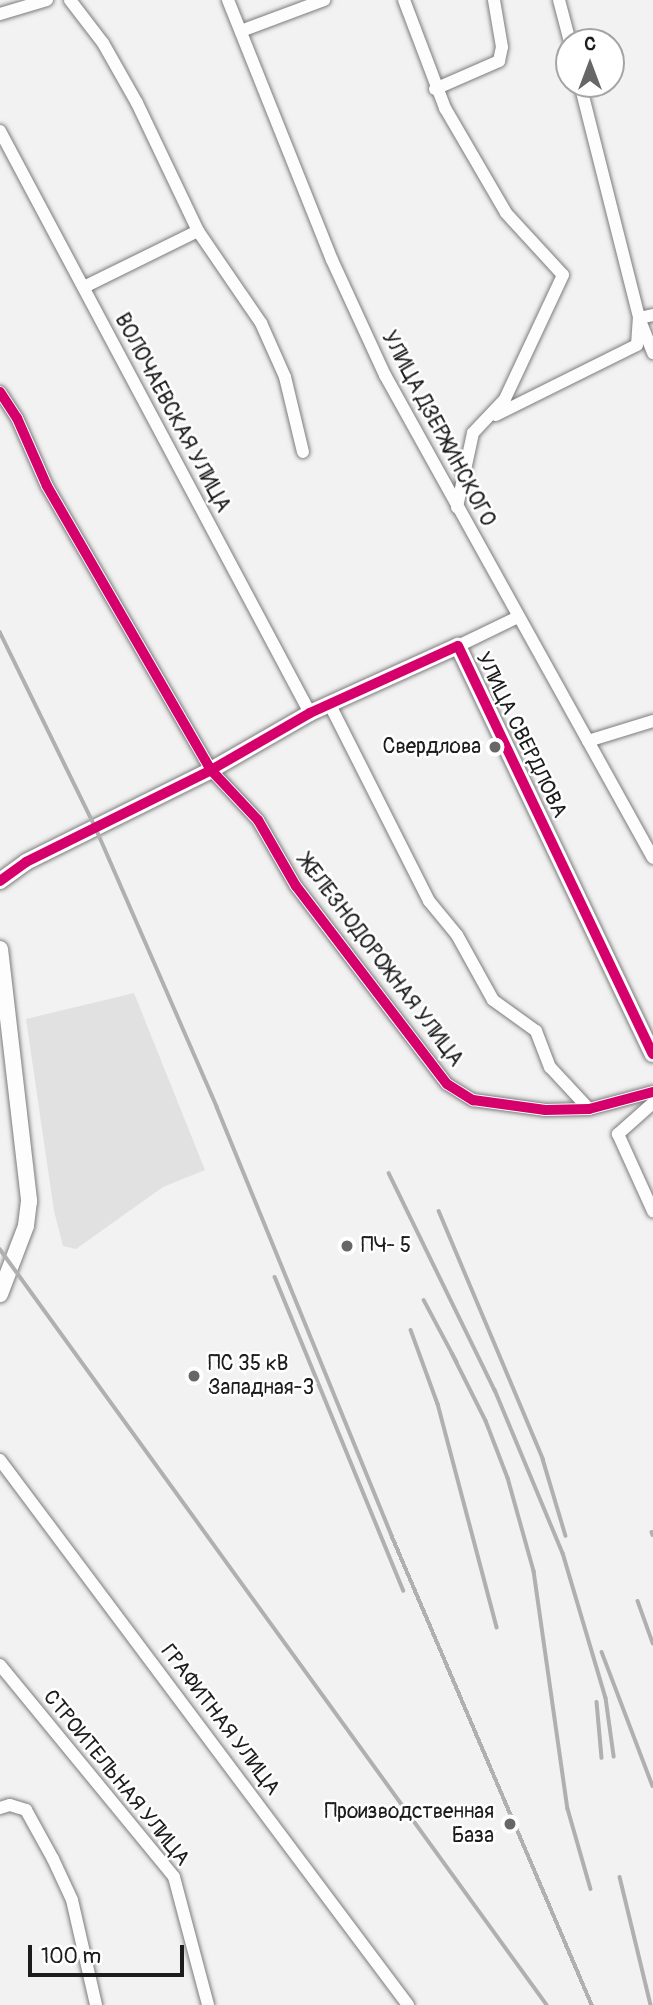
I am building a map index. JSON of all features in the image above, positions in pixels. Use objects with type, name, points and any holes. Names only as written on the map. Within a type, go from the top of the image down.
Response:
[{"type":"street","points":[[0,14],[47,0]]},
{"type":"street","points":[[70,0],[103,43],[137,103],[198,231],[261,323],[285,377],[303,452]]},
{"type":"street","name":"УЛИЦА ДЗЕРЖИНСКОГО","points":[[228,0],[359,318],[516,618],[653,858]]},
{"type":"street","points":[[241,31],[324,0]]},
{"type":"street","points":[[404,0],[435,89],[506,213],[564,275],[506,400],[473,433],[457,507]]},
{"type":"street","points":[[435,89],[499,61],[502,47],[494,0]]},
{"type":"street","points":[[559,0],[566,28]]},
{"type":"street","points":[[584,98],[639,318],[653,353]]},
{"type":"street","name":"ВОЛОЧАЕВСКАЯ УЛИЦА","points":[[0,131],[310,713]]},
{"type":"street","points":[[84,287],[198,231]]},
{"type":"street","points":[[639,318],[653,315]]},
{"type":"street","points":[[488,418],[638,345],[639,318]]},
{"type":"street","name":"ЖЕЛЕЗНОДОРОЖНАЯ УЛИЦА","points":[[0,392],[17,418],[47,486],[211,770],[258,820],[296,886],[447,1084],[473,1100],[545,1110],[589,1109],[653,1092]]},
{"type":"street","points":[[458,646],[516,618]]},
{"type":"street","name":"УЛИЦА СВЕРДЛОВА","points":[[0,881],[26,862],[211,770],[310,713],[458,646],[653,1054]]},
{"type":"street","points":[[330,705],[429,901],[457,935],[494,1000],[536,1031],[550,1067],[589,1109]]},
{"type":"street","points":[[588,741],[653,722]]},
{"type":"street","points":[[0,949],[29,1201],[26,1226],[0,1294]]},
{"type":"street","points":[[653,1103],[618,1134],[653,1211]]},
{"type":"street","name":"ГРАФИТНАЯ УЛИЦА","points":[[0,1460],[408,2005]]},
{"type":"street","name":"СТРОИТЕЛЬНАЯ УЛИЦА","points":[[0,1665],[174,1877],[208,2005]]},
{"type":"street","points":[[0,1808],[10,1805],[26,1810],[53,1859],[72,1900],[96,2005]]},
{"type":"shaded area","points":[[134,993],[205,1170],[163,1187],[76,1249],[63,1246],[54,1211],[26,1019]]},
{"type":"railway","points":[[0,632],[95,826],[217,1107],[392,1536],[592,2005]]},
{"type":"railway","points":[[389,1173],[495,1390],[563,1553],[606,1698],[614,1756]]},
{"type":"railway","points":[[439,1211],[543,1459],[566,1536]]},
{"type":"railway","points":[[0,1249],[547,2005]]},
{"type":"railway","points":[[275,1277],[404,1591]]},
{"type":"railway","points":[[424,1300],[457,1362]]},
{"type":"railway","points":[[411,1330],[438,1404],[497,1627]]},
{"type":"railway","points":[[452,1353],[486,1421],[508,1478],[534,1571],[568,1809],[591,1889]]},
{"type":"railway","points":[[638,1601],[653,1643]]},
{"type":"railway","points":[[602,1652],[653,1786]]},
{"type":"railway","points":[[597,1702],[602,1758]]},
{"type":"railway","points":[[620,1877],[651,2005]]},
{"type":"cycle path","points":[[0,392],[17,418],[47,486],[211,770],[258,820],[296,886],[447,1084],[473,1100],[545,1110],[589,1109],[653,1092]]},
{"type":"cycle path","points":[[0,881],[26,862],[211,770],[310,713],[458,646],[653,1054]]},
{"type":"place","name":"Свердлова","points":[[495,747]]},
{"type":"place","name":"ПЧ- 5","points":[[347,1246]]},
{"type":"place","name":"ПС 35 кВ Западная-3","points":[[194,1376]]},
{"type":"place","name":"Производственная База","points":[[510,1824]]}]
